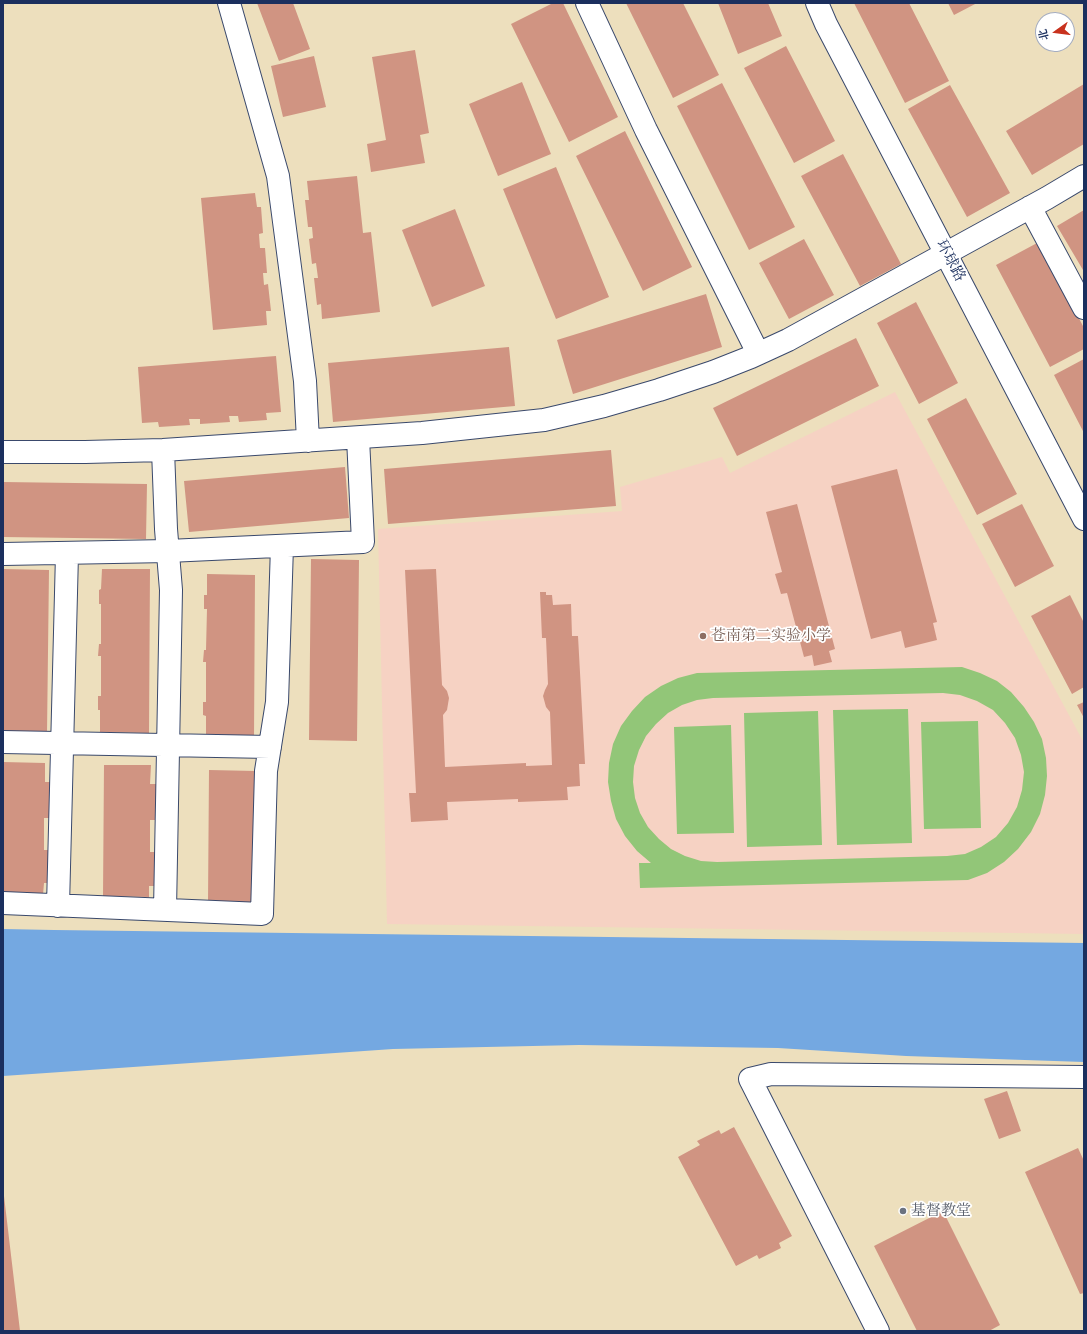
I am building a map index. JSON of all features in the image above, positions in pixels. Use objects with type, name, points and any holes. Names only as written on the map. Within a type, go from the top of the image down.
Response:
[{"type":"street","points":[[229,3],[278,176],[305,381],[308,441]]},
{"type":"street","points":[[586,3],[646,130],[758,354]]},
{"type":"street","name":"环球路","points":[[817,3],[826,24],[1084,517]]},
{"type":"street","points":[[3,452],[163,450],[422,434],[544,420],[604,406],[713,372],[788,340],[1084,176]]},
{"type":"street","points":[[1030,207],[1084,308]]},
{"type":"street","points":[[3,554],[168,552],[363,542],[358,438]]},
{"type":"street","points":[[163,450],[166,529],[171,590],[164,910]]},
{"type":"street","points":[[3,903],[262,914],[266,771],[277,702],[282,546]]},
{"type":"street","points":[[58,906],[68,554]]},
{"type":"street","points":[[3,742],[270,747]]},
{"type":"street","points":[[878,1331],[750,1080],[771,1074],[1084,1077]]},
{"type":"shaded area","name":"苍南第二实验小学","points":[[895,392],[1084,743],[1084,934],[387,924],[378,529],[622,511],[620,487],[722,457],[730,473]]},
{"type":"green space","points":[[962,667],[980,673],[997,681],[1011,692],[1034,722],[1042,739],[1046,758],[1047,776],[1045,795],[1040,814],[1031,832],[1018,849],[1004,862],[987,873],[968,880],[640,888],[639,863],[651,863],[637,851],[625,836],[616,819],[608,782],[609,763],[613,744],[621,726],[645,697],[661,686],[678,678],[697,673]],"holes":[[[943,693],[960,695],[977,701],[993,710],[1005,723],[1015,738],[1021,755],[1024,772],[1022,790],[1017,807],[1008,823],[996,837],[981,847],[965,854],[947,856],[717,862],[701,861],[685,856],[671,849],[648,827],[640,813],[635,798],[633,782],[634,766],[639,750],[646,736],[656,724],[668,713],[682,705],[697,700],[713,698]]]},
{"type":"green space","points":[[908,709],[912,843],[837,845],[833,710]]},
{"type":"green space","points":[[818,711],[822,845],[747,847],[744,713]]},
{"type":"green space","points":[[978,721],[981,828],[924,829],[921,722]]},
{"type":"green space","points":[[731,725],[734,833],[677,834],[674,727]]},
{"type":"water","points":[[3,929],[1084,943],[1084,1062],[906,1056],[778,1048],[579,1045],[393,1049],[3,1076]]},
{"type":"building","points":[[257,3],[293,3],[310,49],[279,61]]},
{"type":"building","points":[[553,3],[563,3],[618,117],[569,142],[511,24]]},
{"type":"building","points":[[626,3],[683,3],[719,75],[673,98]]},
{"type":"building","points":[[718,3],[768,3],[782,36],[738,54]]},
{"type":"building","points":[[854,3],[909,3],[949,81],[905,103]]},
{"type":"building","points":[[948,3],[977,3],[954,15]]},
{"type":"building","points":[[786,46],[835,141],[794,163],[744,68]]},
{"type":"building","points":[[415,50],[429,133],[420,135],[425,163],[371,172],[367,144],[386,140],[372,57]]},
{"type":"building","points":[[314,56],[326,107],[283,117],[271,66]]},
{"type":"building","points":[[522,82],[551,154],[498,176],[469,104]]},
{"type":"building","points":[[722,83],[795,227],[749,250],[677,106]]},
{"type":"building","points":[[1084,84],[1084,144],[1032,175],[1006,131]]},
{"type":"building","points":[[950,85],[1010,193],[967,217],[908,109]]},
{"type":"building","points":[[625,131],[692,267],[643,291],[576,156]]},
{"type":"building","points":[[843,154],[901,264],[860,286],[801,176]]},
{"type":"building","points":[[556,167],[609,297],[556,319],[503,189]]},
{"type":"building","points":[[357,176],[363,233],[371,232],[380,312],[322,319],[321,304],[317,305],[314,278],[318,278],[316,263],[312,264],[309,239],[313,238],[312,227],[308,227],[305,200],[309,200],[307,181]]},
{"type":"building","points":[[255,193],[257,207],[261,207],[263,233],[259,234],[260,248],[265,248],[267,273],[263,273],[264,285],[268,284],[271,311],[266,311],[267,325],[213,330],[201,198]]},
{"type":"building","points":[[455,209],[485,286],[432,307],[402,230]]},
{"type":"building","points":[[1084,210],[1084,270],[1083,270],[1057,226]]},
{"type":"building","points":[[804,239],[834,295],[789,319],[759,263]]},
{"type":"building","points":[[1039,242],[1084,328],[1084,349],[1050,367],[996,265]]},
{"type":"building","points":[[706,294],[722,347],[573,394],[557,340]]},
{"type":"building","points":[[916,302],[958,383],[919,404],[877,323]]},
{"type":"building","points":[[856,338],[879,386],[737,456],[713,408]]},
{"type":"building","points":[[509,347],[515,406],[333,422],[328,363]]},
{"type":"building","points":[[276,356],[281,412],[266,413],[267,420],[239,422],[238,416],[229,416],[230,422],[200,424],[200,419],[189,419],[190,425],[159,427],[158,422],[142,423],[138,367]]},
{"type":"building","points":[[1084,359],[1084,433],[1054,375]]},
{"type":"building","points":[[966,398],[1017,494],[977,515],[927,419]]},
{"type":"building","points":[[611,450],[616,506],[388,524],[384,469]]},
{"type":"building","points":[[345,467],[349,518],[189,532],[184,481]]},
{"type":"building","points":[[897,469],[937,622],[933,623],[937,640],[905,648],[901,631],[871,639],[831,486]]},
{"type":"building","points":[[3,482],[147,484],[146,539],[3,537]]},
{"type":"building","points":[[797,504],[835,649],[829,651],[832,662],[814,666],[812,655],[804,657],[787,593],[781,594],[775,574],[782,572],[766,512]]},
{"type":"building","points":[[1022,504],[1054,566],[1015,587],[982,524]]},
{"type":"building","points":[[311,559],[359,560],[357,741],[309,740]]},
{"type":"building","points":[[3,569],[49,570],[47,733],[3,732]]},
{"type":"building","points":[[102,569],[150,569],[149,733],[100,732],[100,710],[98,710],[98,696],[101,696],[101,656],[98,656],[99,644],[101,644],[101,604],[99,604],[99,590],[101,589]]},
{"type":"building","points":[[436,569],[442,685],[447,691],[449,698],[447,710],[443,715],[445,767],[526,763],[526,766],[552,765],[550,712],[546,707],[543,696],[548,684],[546,638],[542,638],[540,592],[546,592],[546,595],[552,595],[553,605],[571,604],[572,636],[578,636],[585,764],[579,764],[580,786],[567,787],[568,800],[518,802],[518,799],[447,802],[448,820],[411,822],[409,793],[416,793],[405,570]]},
{"type":"building","points":[[207,574],[255,575],[254,738],[206,738],[206,716],[203,715],[203,702],[206,702],[206,662],[203,662],[204,650],[206,650],[207,609],[204,609],[204,595],[207,595]]},
{"type":"building","points":[[1070,595],[1084,623],[1084,687],[1072,694],[1031,616]]},
{"type":"building","points":[[1084,702],[1084,718],[1077,705]]},
{"type":"building","points":[[3,762],[45,763],[45,782],[50,782],[50,818],[44,818],[44,850],[50,850],[50,883],[44,883],[43,895],[3,894]]},
{"type":"building","points":[[104,765],[151,765],[150,784],[156,784],[156,820],[150,820],[150,852],[156,852],[155,886],[149,886],[149,897],[103,896]]},
{"type":"building","points":[[209,770],[256,771],[255,902],[208,902]]},
{"type":"building","points":[[1007,1091],[1021,1131],[999,1139],[984,1099]]},
{"type":"building","points":[[734,1127],[792,1236],[779,1243],[781,1248],[759,1259],[757,1255],[736,1266],[678,1157],[700,1145],[697,1141],[719,1130],[721,1134]]},
{"type":"building","points":[[1078,1148],[1084,1161],[1084,1293],[1080,1294],[1025,1172]]},
{"type":"building","points":[[4,1196],[20,1331],[3,1331]]},
{"type":"building","points":[[943,1211],[1000,1325],[989,1331],[917,1331],[874,1246]]},
{"type":"place","name":"苍南第二实验小学","points":[[703,636]]},
{"type":"place","name":"基督教堂","points":[[903,1211]]}]
